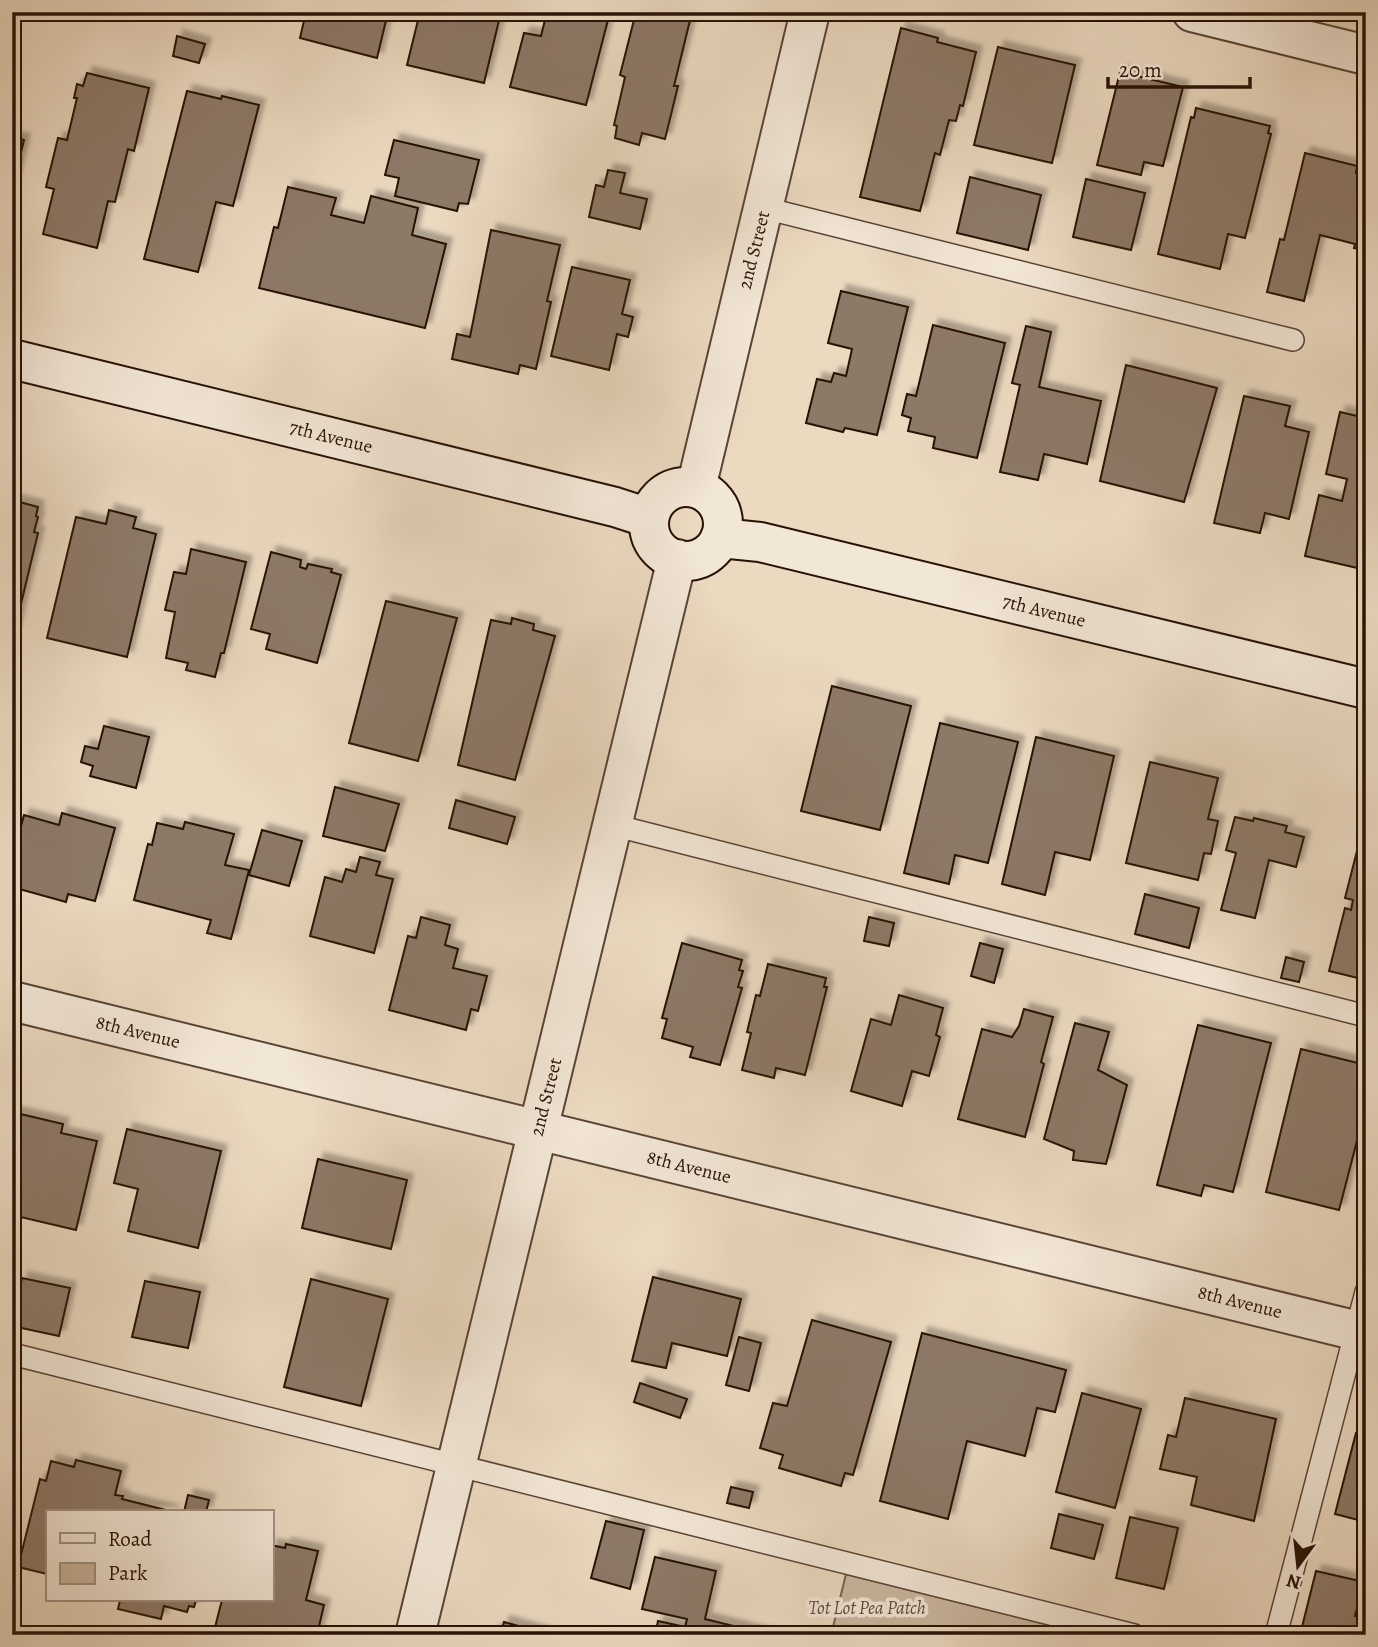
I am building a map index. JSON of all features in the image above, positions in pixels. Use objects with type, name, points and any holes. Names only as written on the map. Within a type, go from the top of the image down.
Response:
[{"type":"street","name":"2nd Street","points":[[696,488],[810,12]]},
{"type":"street","points":[[1192,12],[1366,55]]},
{"type":"street","name":"7th Avenue","points":[[12,359],[615,507],[649,518]]},
{"type":"street","points":[[683,486],[696,488],[707,493],[722,513],[720,538],[705,555],[694,560],[677,559],[661,552],[653,542],[649,531],[649,518],[660,496],[683,486]]},
{"type":"street","name":"7th Avenue","points":[[720,538],[760,542],[1366,689]]},
{"type":"street","name":"2nd Street","points":[[415,1635],[677,559]]},
{"type":"street","name":"8th Avenue","points":[[12,1001],[1361,1332]]},
{"type":"lane","points":[[764,208],[1293,340]]},
{"type":"lane","points":[[613,825],[1366,1016]]},
{"type":"lane","points":[[1276,1635],[1361,1332],[1366,1292]]},
{"type":"lane","points":[[12,1354],[1134,1635]]},
{"type":"green space","name":"Tot Lot Pea Patch","points":[[846,1574],[1089,1635],[831,1635]]},
{"type":"building","points":[[306,12],[388,12],[377,58],[300,38]]},
{"type":"building","points":[[420,12],[501,12],[484,83],[407,65]]},
{"type":"building","points":[[547,12],[610,12],[586,105],[510,87],[524,33],[541,36]]},
{"type":"building","points":[[636,12],[692,12],[674,86],[678,86],[665,139],[642,133],[639,145],[615,138],[617,126],[614,125],[625,77],[620,75]]},
{"type":"building","points":[[901,28],[938,38],[937,42],[976,52],[963,106],[960,105],[956,121],[949,120],[940,155],[935,153],[920,211],[860,197]]},
{"type":"building","points":[[177,36],[205,44],[199,63],[173,56]]},
{"type":"building","points":[[998,47],[1075,65],[1052,163],[974,145]]},
{"type":"building","points":[[1120,72],[1183,87],[1163,166],[1144,162],[1141,175],[1097,165]]},
{"type":"building","points":[[87,73],[149,88],[134,151],[128,149],[115,202],[108,201],[97,248],[43,234],[54,189],[46,187],[58,138],[67,140],[77,98],[74,98],[77,84],[83,86]]},
{"type":"building","points":[[187,91],[259,105],[233,206],[216,202],[198,272],[144,259]]},
{"type":"building","points":[[1196,108],[1270,126],[1268,133],[1271,134],[1245,238],[1228,234],[1220,269],[1158,254],[1191,117],[1194,118]]},
{"type":"building","points":[[12,137],[24,140],[12,189]]},
{"type":"building","points":[[394,140],[479,160],[468,204],[459,203],[457,211],[395,196],[399,178],[385,175]]},
{"type":"building","points":[[1305,153],[1357,166],[1356,173],[1366,175],[1366,251],[1354,248],[1355,244],[1320,235],[1304,301],[1267,292],[1280,239],[1284,240]]},
{"type":"building","points":[[608,170],[625,173],[620,193],[647,199],[640,229],[589,217],[596,185],[604,187]]},
{"type":"building","points":[[970,177],[1041,195],[1028,250],[957,233]]},
{"type":"building","points":[[1086,179],[1145,193],[1131,250],[1073,237]]},
{"type":"building","points":[[288,187],[336,198],[331,215],[364,223],[371,196],[418,208],[412,235],[446,244],[425,328],[259,288],[274,227],[278,228]]},
{"type":"building","points":[[491,230],[560,245],[547,301],[551,302],[536,369],[520,365],[518,374],[452,359],[457,334],[470,337]]},
{"type":"building","points":[[572,267],[630,280],[622,314],[633,317],[628,337],[617,334],[609,370],[551,356]]},
{"type":"building","points":[[841,291],[908,307],[877,435],[845,428],[843,432],[806,423],[817,379],[831,382],[834,373],[846,376],[852,349],[828,343]]},
{"type":"building","points":[[933,325],[1005,343],[977,458],[933,448],[935,437],[908,431],[911,418],[902,415],[907,394],[916,396]]},
{"type":"building","points":[[1026,326],[1051,332],[1039,387],[1101,401],[1087,464],[1044,454],[1038,480],[1000,472],[1020,385],[1012,383]]},
{"type":"building","points":[[1126,365],[1217,388],[1184,502],[1100,481]]},
{"type":"building","points":[[1244,396],[1290,406],[1285,426],[1309,432],[1289,519],[1265,513],[1260,533],[1214,523]]},
{"type":"building","points":[[1340,412],[1366,418],[1366,570],[1305,556],[1319,495],[1342,501],[1347,479],[1326,474]]},
{"type":"building","points":[[12,500],[38,507],[34,532],[38,533],[14,633]]},
{"type":"building","points":[[109,510],[136,517],[133,528],[156,534],[127,657],[47,638],[76,517],[106,524]]},
{"type":"building","points":[[191,549],[246,562],[224,653],[221,653],[215,677],[186,670],[188,663],[166,658],[175,612],[165,610],[174,572],[186,574]]},
{"type":"building","points":[[271,552],[301,560],[300,567],[306,569],[308,564],[332,569],[331,572],[341,575],[317,663],[266,649],[270,634],[251,629]]},
{"type":"building","points":[[386,601],[457,618],[418,761],[349,743]]},
{"type":"building","points":[[512,618],[534,624],[533,630],[555,636],[515,780],[458,765],[491,620],[511,624]]},
{"type":"building","points":[[832,686],[911,706],[880,830],[801,811]]},
{"type":"building","points":[[940,723],[1018,742],[988,863],[955,855],[949,884],[904,873]]},
{"type":"building","points":[[104,726],[149,737],[136,788],[90,776],[93,766],[81,762],[85,746],[98,749]]},
{"type":"building","points":[[1036,737],[1114,756],[1090,860],[1055,852],[1045,895],[1002,884]]},
{"type":"building","points":[[1150,762],[1218,778],[1208,819],[1218,821],[1211,854],[1204,853],[1198,880],[1126,863]]},
{"type":"building","points":[[335,787],[399,804],[385,851],[323,836]]},
{"type":"building","points":[[456,800],[515,817],[507,844],[449,828]]},
{"type":"building","points":[[62,813],[115,828],[95,901],[68,894],[66,902],[12,887],[12,840],[17,841],[24,815],[59,825]]},
{"type":"building","points":[[1235,817],[1253,821],[1254,818],[1287,826],[1285,832],[1304,837],[1296,867],[1269,860],[1255,918],[1221,910],[1236,853],[1226,850]]},
{"type":"building","points":[[185,822],[234,834],[225,865],[249,870],[231,939],[207,933],[211,920],[134,900],[148,844],[152,845],[157,823],[183,829]]},
{"type":"building","points":[[262,830],[302,841],[289,886],[249,875]]},
{"type":"building","points":[[1358,847],[1366,849],[1366,980],[1329,971],[1345,908],[1351,910],[1353,900],[1345,898]]},
{"type":"building","points":[[360,857],[380,862],[376,875],[393,879],[374,953],[310,936],[325,877],[342,882],[346,869],[356,872]]},
{"type":"building","points":[[1145,894],[1199,908],[1189,948],[1135,934]]},
{"type":"building","points":[[421,917],[450,925],[445,945],[458,949],[453,968],[487,976],[478,1011],[471,1009],[466,1030],[389,1010],[408,936],[416,938]]},
{"type":"building","points":[[869,917],[894,923],[889,946],[864,941]]},
{"type":"building","points":[[682,943],[742,960],[739,970],[743,971],[738,987],[742,988],[720,1065],[690,1057],[693,1047],[662,1038],[667,1019],[662,1018]]},
{"type":"building","points":[[980,943],[1003,949],[994,983],[971,976]]},
{"type":"building","points":[[1286,957],[1304,962],[1299,982],[1281,978]]},
{"type":"building","points":[[768,964],[826,978],[824,987],[827,987],[805,1075],[776,1068],[774,1078],[742,1070],[756,995],[760,996]]},
{"type":"building","points":[[899,995],[943,1008],[936,1035],[940,1037],[929,1076],[912,1071],[902,1106],[851,1091],[871,1019],[891,1025]]},
{"type":"building","points":[[1024,1009],[1053,1017],[1025,1137],[958,1119],[982,1029],[1012,1037],[1019,1026]]},
{"type":"building","points":[[1075,1023],[1109,1032],[1098,1070],[1127,1085],[1106,1164],[1073,1160],[1074,1151],[1044,1139]]},
{"type":"building","points":[[1198,1025],[1271,1043],[1233,1192],[1204,1185],[1201,1196],[1157,1185]]},
{"type":"building","points":[[1301,1049],[1366,1065],[1366,1106],[1339,1210],[1266,1192]]},
{"type":"building","points":[[12,1112],[63,1124],[61,1133],[97,1141],[76,1230],[12,1215]]},
{"type":"building","points":[[127,1129],[221,1151],[198,1248],[128,1231],[138,1189],[114,1183]]},
{"type":"building","points":[[318,1159],[407,1180],[391,1249],[302,1228]]},
{"type":"building","points":[[653,1277],[741,1299],[727,1356],[672,1343],[666,1368],[632,1361]]},
{"type":"building","points":[[22,1278],[70,1288],[59,1336],[12,1326]]},
{"type":"building","points":[[311,1279],[388,1299],[361,1406],[284,1387]]},
{"type":"building","points":[[145,1281],[200,1292],[188,1348],[132,1337]]},
{"type":"building","points":[[812,1320],[891,1342],[853,1475],[845,1473],[841,1486],[779,1468],[783,1455],[760,1448],[773,1403],[787,1406]]},
{"type":"building","points":[[922,1333],[1066,1370],[1055,1412],[1037,1408],[1025,1456],[967,1441],[948,1519],[880,1501]]},
{"type":"building","points":[[739,1337],[761,1343],[749,1391],[726,1385]]},
{"type":"building","points":[[640,1383],[687,1399],[680,1418],[634,1402]]},
{"type":"building","points":[[1082,1393],[1141,1409],[1115,1508],[1056,1492]]},
{"type":"building","points":[[1185,1398],[1276,1419],[1254,1521],[1191,1505],[1197,1477],[1160,1469],[1168,1435],[1176,1437]]},
{"type":"building","points":[[1356,1433],[1366,1435],[1366,1522],[1335,1514]]},
{"type":"building","points":[[76,1460],[121,1471],[115,1495],[166,1510],[46,1510],[46,1574],[18,1567],[40,1479],[46,1481],[51,1461],[74,1467]]},
{"type":"building","points":[[731,1487],[753,1492],[749,1508],[727,1503]]},
{"type":"building","points":[[188,1495],[209,1500],[206,1510],[184,1510]]},
{"type":"building","points":[[1059,1514],[1103,1525],[1094,1559],[1051,1548]]},
{"type":"building","points":[[1130,1517],[1178,1528],[1164,1589],[1116,1578]]},
{"type":"building","points":[[606,1521],[644,1530],[630,1589],[591,1578]]},
{"type":"building","points":[[286,1544],[318,1551],[306,1600],[324,1605],[317,1635],[213,1635],[221,1602],[273,1602],[273,1545],[285,1548]]},
{"type":"building","points":[[655,1557],[716,1571],[705,1619],[770,1635],[655,1635],[658,1621],[685,1627],[687,1619],[642,1609]]},
{"type":"building","points":[[1316,1571],[1364,1582],[1355,1616],[1366,1618],[1366,1635],[1300,1635]]},
{"type":"building","points":[[120,1602],[195,1602],[194,1607],[189,1606],[187,1612],[164,1606],[161,1619],[118,1609]]},
{"type":"building","points":[[504,1622],[551,1635],[494,1635],[495,1630],[501,1632]]}]
